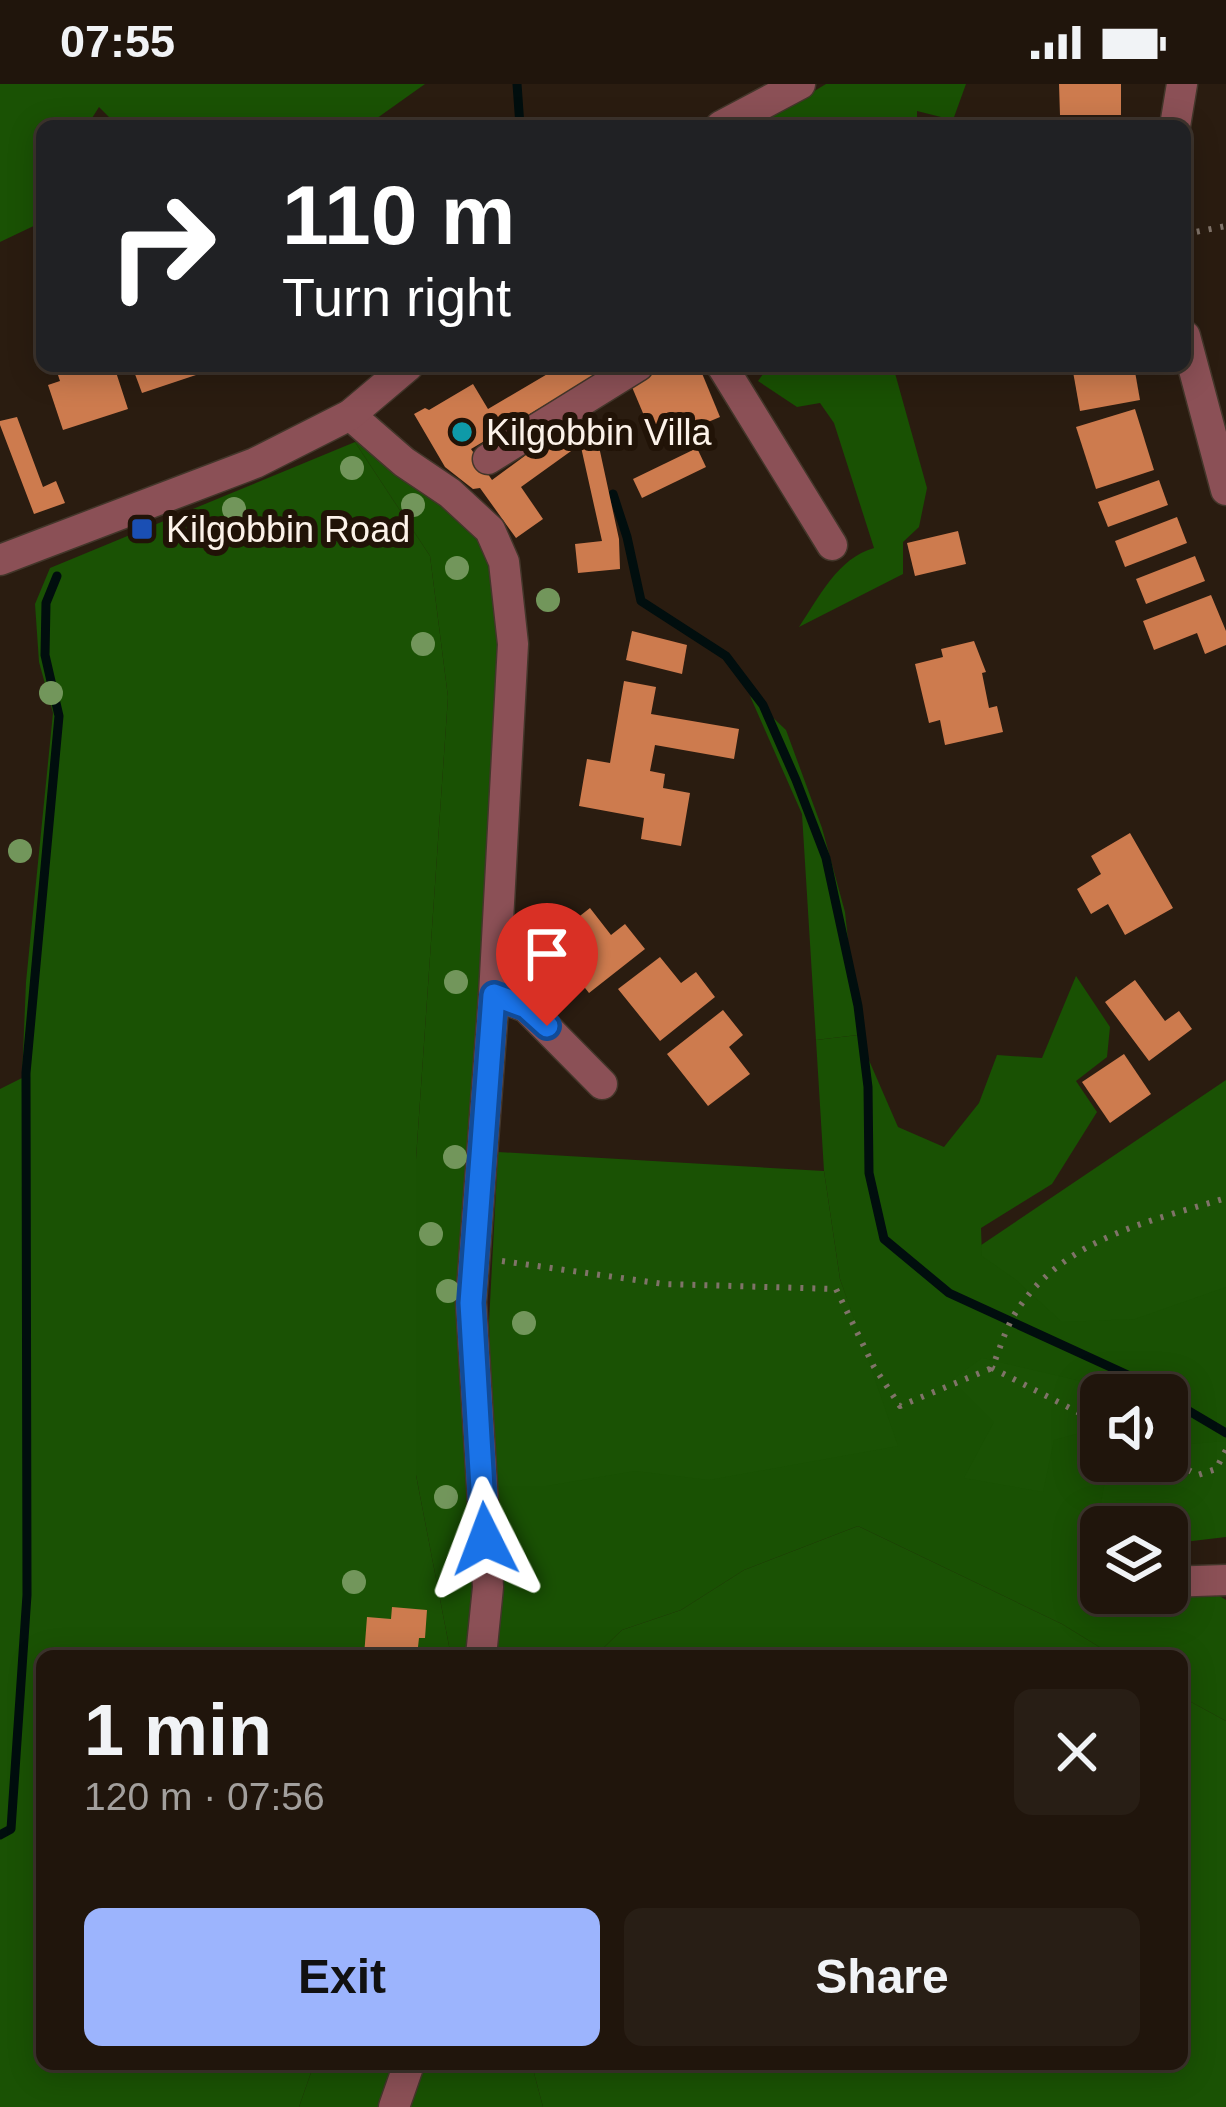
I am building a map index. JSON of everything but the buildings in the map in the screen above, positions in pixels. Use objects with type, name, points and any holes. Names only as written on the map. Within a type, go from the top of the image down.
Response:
[{"type":"street","points":[[732,120],[800,84]]},
{"type":"street","points":[[1175,120],[1182,84]]},
{"type":"street","points":[[1191,359],[1226,490]]},
{"type":"street","points":[[0,560],[187,492],[350,415],[401,372]]},
{"type":"street","points":[[488,460],[628,372]]},
{"type":"street","points":[[726,372],[832,545]]},
{"type":"street","points":[[350,415],[490,530],[503,562],[513,644],[471,1303],[488,1587],[482,1650]]},
{"type":"street","points":[[494,995],[526,1007],[602,1084]]},
{"type":"street","points":[[1188,1581],[1226,1580]]},
{"type":"street","points":[[394,2107],[407,2070]]},
{"type":"path","points":[[1191,233],[1226,226]]},
{"type":"path","points":[[474,1259],[664,1285],[836,1288],[874,1367],[900,1406],[992,1368],[1018,1309],[1047,1276],[1106,1234],[1226,1198]]},
{"type":"path","points":[[992,1368],[1080,1413]]},
{"type":"path","points":[[1188,1470],[1198,1475],[1216,1469],[1226,1450]]},
{"type":"green space","points":[[0,84],[425,84],[374,120],[112,120],[99,107],[91,120],[36,120],[36,225],[0,242]]},
{"type":"green space","points":[[826,84],[966,84],[953,120],[917,111],[917,120],[766,120]]},
{"type":"green space","points":[[765,372],[895,372],[927,488],[919,527],[903,542],[903,574],[799,627],[840,569],[874,548],[834,423],[820,403],[797,407],[758,381]]},
{"type":"green space","points":[[363,437],[488,540],[500,630],[467,1486],[546,1486],[635,1471],[709,1480],[898,1446],[840,1279],[824,1171],[816,1040],[858,1035],[898,1127],[944,1147],[979,1103],[997,1055],[1042,1058],[1076,976],[1110,1027],[1107,1057],[1076,1081],[1097,1112],[1052,1184],[981,1228],[982,1256],[1062,1322],[1135,1319],[1226,1287],[1226,1441],[1188,1443],[1188,1374],[1080,1374],[1080,1381],[982,1358],[952,1380],[994,1422],[964,1478],[1043,1492],[1054,1440],[1080,1433],[1080,1482],[1105,1482],[1100,1506],[1080,1506],[1080,1614],[1188,1614],[1188,1576],[1226,1600],[1226,1721],[1188,1700],[1188,1650],[1104,1650],[1062,1624],[858,1526],[744,1570],[681,1610],[622,1630],[601,1650],[450,1650],[416,1475],[416,1159],[448,697],[430,556],[355,442]]},
{"type":"green space","points":[[355,442],[430,556],[448,697],[416,1159],[416,1475],[450,1650],[36,1650],[36,2070],[312,2070],[299,2107],[0,2107],[0,1089],[22,1078],[26,982],[53,713],[39,662],[35,604],[50,568]]},
{"type":"green space","points":[[750,696],[786,730],[822,828],[845,912],[858,1035],[816,1040],[802,814]]},
{"type":"green space","points":[[1226,1080],[1226,1537],[1188,1542],[1188,1506],[1080,1506],[1080,1520],[961,1483],[496,1527],[489,1322],[498,1152],[824,1171],[840,1279],[858,1328]]},
{"type":"green space","points":[[858,1526],[1062,1624],[1104,1650],[601,1650],[622,1630],[681,1610],[744,1570]]},
{"type":"green space","points":[[1188,1700],[1226,1721],[1226,2107],[543,2107],[534,2073],[1188,2070]]},
{"type":"green space","points":[[312,2070],[535,2070],[543,2107],[299,2107]]},
{"type":"waterway","points":[[517,84],[520,120]]},
{"type":"waterway","points":[[613,494],[641,601],[726,656],[763,705],[826,858],[858,1006],[868,1087],[869,1173],[884,1239],[949,1293],[1126,1374]]},
{"type":"waterway","points":[[0,1835],[11,1829],[27,1595],[26,1073],[59,716],[45,655],[46,603],[57,576]]},
{"type":"waterway","points":[[1188,1410],[1226,1433]]},
{"type":"place","name":"Kilgobbin Villa","points":[[462,432]]},
{"type":"place","name":"Kilgobbin Road","points":[[142,529]]},
{"type":"route","points":[[485,1539],[471,1303],[494,995],[526,1007],[547,1026]]}]
